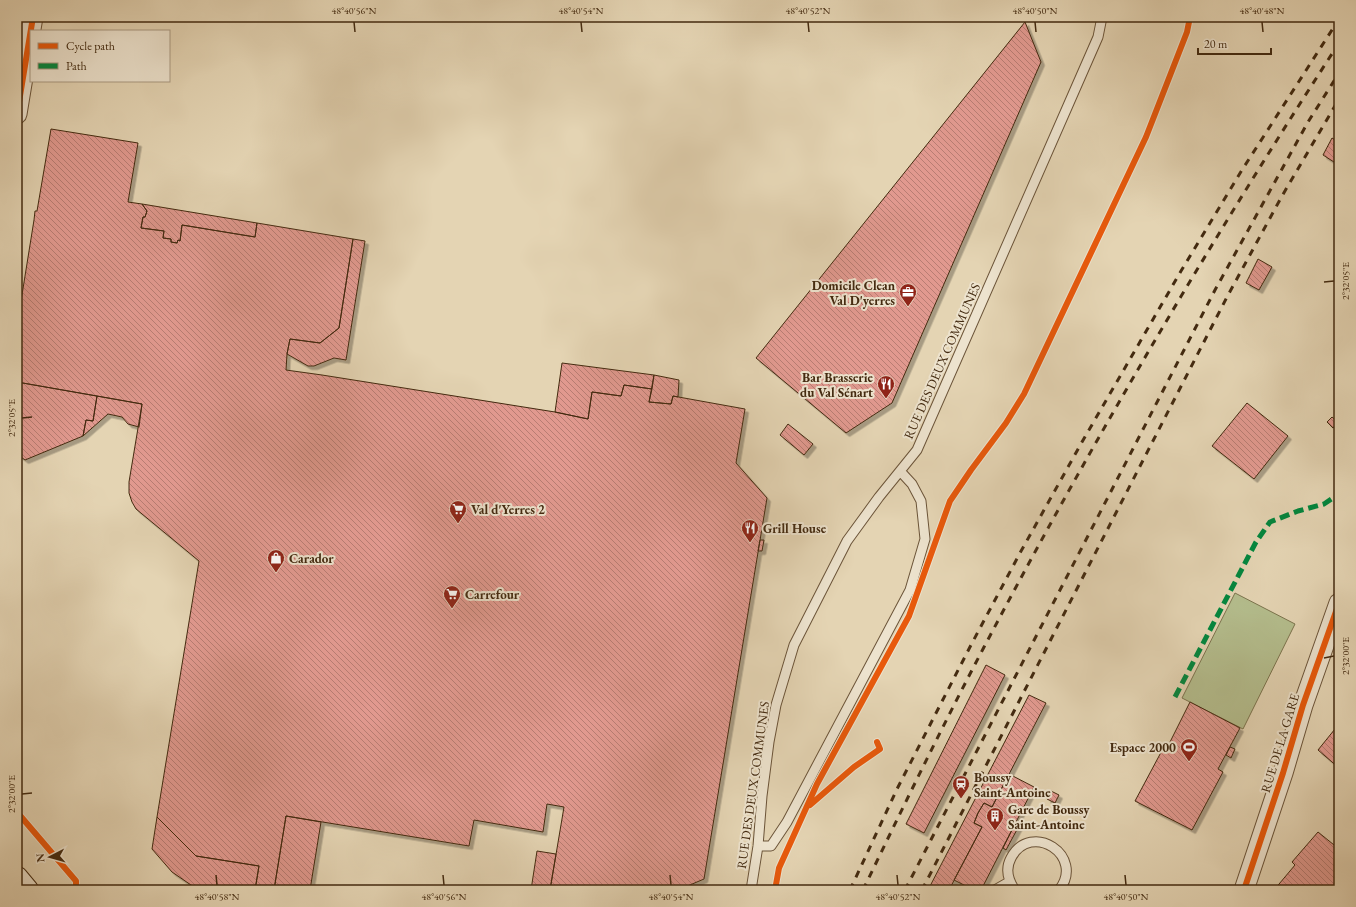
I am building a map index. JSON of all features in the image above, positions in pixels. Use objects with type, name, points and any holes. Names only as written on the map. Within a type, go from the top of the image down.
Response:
[{"type":"main road","points":[[17,878],[27,890]]},
{"type":"street","points":[[31,30],[33,17]]},
{"type":"street","points":[[17,114],[30,35]]},
{"type":"street","name":"RUE DE LA GARE","points":[[1244,890],[1283,774],[1306,698],[1339,603]]},
{"type":"lane","name":"RUE DES DEUX COMMUNES","points":[[751,890],[758,846],[762,796],[772,727],[776,705],[794,645],[847,541],[917,450],[1098,38],[1102,17]]},
{"type":"lane","points":[[758,846],[771,846],[787,822],[910,590],[925,539],[921,501],[912,484],[900,471]]},
{"type":"lane","points":[[1015,890],[1009,882],[1007,871],[1009,861],[1014,852],[1022,846],[1032,842],[1042,842],[1052,846],[1060,853],[1065,863],[1066,874],[1063,884],[1059,890]]},
{"type":"lane","points":[[995,890],[1009,882]]},
{"type":"green space","points":[[1235,593],[1295,624],[1243,729],[1182,698]]},
{"type":"building","points":[[1025,22],[1041,62],[892,403],[846,433],[756,358]]},
{"type":"building","name":"Val d'Yerres 2","points":[[51,129],[138,143],[128,202],[142,204],[147,211],[145,217],[143,217],[141,228],[164,231],[163,238],[171,239],[171,242],[177,243],[178,240],[180,241],[182,225],[255,237],[257,223],[353,239],[339,328],[320,343],[290,339],[286,370],[555,412],[588,419],[592,392],[621,396],[624,385],[652,389],[649,402],[671,404],[673,396],[745,409],[736,463],[767,498],[704,879],[678,890],[550,890],[564,807],[547,804],[543,832],[474,820],[469,846],[286,816],[274,890],[255,890],[259,866],[196,856],[157,817],[199,561],[136,509],[132,502],[129,493],[129,482],[142,404],[17,382],[17,326],[35,211],[37,211]]},
{"type":"building","points":[[1332,138],[1339,142],[1339,153],[1334,162],[1323,155]]},
{"type":"building","points":[[142,204],[257,223],[255,237],[182,225],[180,241],[178,240],[177,243],[171,242],[171,239],[163,238],[164,231],[141,228],[143,217],[145,217],[147,211]]},
{"type":"building","points":[[353,239],[365,241],[346,360],[334,358],[314,366],[308,366],[287,354],[290,339],[320,343],[339,328]]},
{"type":"building","points":[[1258,259],[1272,267],[1259,290],[1246,283]]},
{"type":"building","points":[[562,363],[654,375],[652,389],[624,385],[621,396],[592,392],[588,419],[555,412]]},
{"type":"building","points":[[654,375],[679,380],[678,397],[673,396],[671,404],[649,402]]},
{"type":"building","points":[[17,382],[97,396],[93,421],[86,420],[83,436],[25,460],[17,454]]},
{"type":"building","points":[[97,396],[142,404],[139,427],[128,424],[122,417],[108,414],[83,436],[86,420],[93,421]]},
{"type":"building","points":[[1247,403],[1288,436],[1254,479],[1212,446]]},
{"type":"building","points":[[1332,417],[1338,422],[1333,428],[1327,422]]},
{"type":"building","points":[[788,424],[813,444],[804,455],[780,435]]},
{"type":"building","points":[[760,540],[764,540],[762,551],[758,551]]},
{"type":"building","points":[[986,665],[1005,675],[924,833],[906,824]]},
{"type":"building","points":[[1029,695],[1046,703],[992,807],[984,803],[978,813],[974,823],[982,827],[949,890],[928,890]]},
{"type":"building","name":"Espace 2000","points":[[1190,702],[1240,728],[1218,769],[1223,772],[1192,830],[1135,801],[1166,743],[1169,744]]},
{"type":"building","points":[[1339,724],[1339,768],[1318,750]]},
{"type":"building","points":[[1230,747],[1235,749],[1231,758],[1226,755]]},
{"type":"building","name":"Gare de Boussy Saint-Antoine","points":[[1009,774],[1034,787],[981,890],[974,890],[954,880],[982,827],[974,823],[978,813],[984,803],[992,807]]},
{"type":"building","points":[[1051,791],[1059,795],[1055,803],[1047,799]]},
{"type":"building","points":[[286,816],[321,822],[310,890],[274,890]]},
{"type":"building","points":[[157,817],[196,856],[259,866],[255,890],[201,890],[172,872],[152,849]]},
{"type":"building","points":[[1016,822],[1020,824],[1006,850],[1003,848]]},
{"type":"building","points":[[1318,832],[1339,849],[1339,890],[1274,890],[1295,865],[1292,862]]},
{"type":"building","points":[[537,851],[556,854],[550,890],[531,890]]},
{"type":"railway","points":[[850,890],[897,789],[971,645],[1082,442],[1181,271],[1242,170],[1339,19]]},
{"type":"railway","points":[[863,890],[967,679],[1024,572],[1110,418],[1199,267],[1291,117],[1339,43]]},
{"type":"railway","points":[[905,890],[1215,290],[1308,122],[1339,73]]},
{"type":"railway","points":[[922,890],[1227,297],[1282,196],[1339,99]]},
{"type":"marked path","points":[[1175,697],[1256,542],[1270,522],[1298,511],[1324,504],[1339,494]]},
{"type":"cycle path","points":[[31,30],[33,17]]},
{"type":"cycle path","points":[[775,890],[779,868],[817,784],[909,616],[950,501],[1006,423],[1024,394],[1146,137],[1187,32],[1190,17]]},
{"type":"cycle path","points":[[17,114],[30,35]]},
{"type":"cycle path","points":[[1244,890],[1283,773],[1303,705],[1339,603]]},
{"type":"cycle path","points":[[810,805],[854,767],[880,749],[877,742]]},
{"type":"cycle path","points":[[17,812],[76,881],[76,890]]},
{"type":"place","name":"Domicile Clean Val D'yerres","points":[[908,307]]},
{"type":"place","name":"Bar Brasserie du Val Sénart","points":[[886,399]]},
{"type":"place","name":"Val d'Yerres 2","points":[[458,524]]},
{"type":"place","name":"Grill House","points":[[750,543]]},
{"type":"place","name":"Carador","points":[[276,573]]},
{"type":"place","name":"Carrefour","points":[[452,609]]},
{"type":"place","name":"Espace 2000","points":[[1189,762]]},
{"type":"place","name":"Boussy Saint-Antoine","points":[[961,799]]},
{"type":"place","name":"Gare de Boussy Saint-Antoine","points":[[995,831]]}]
